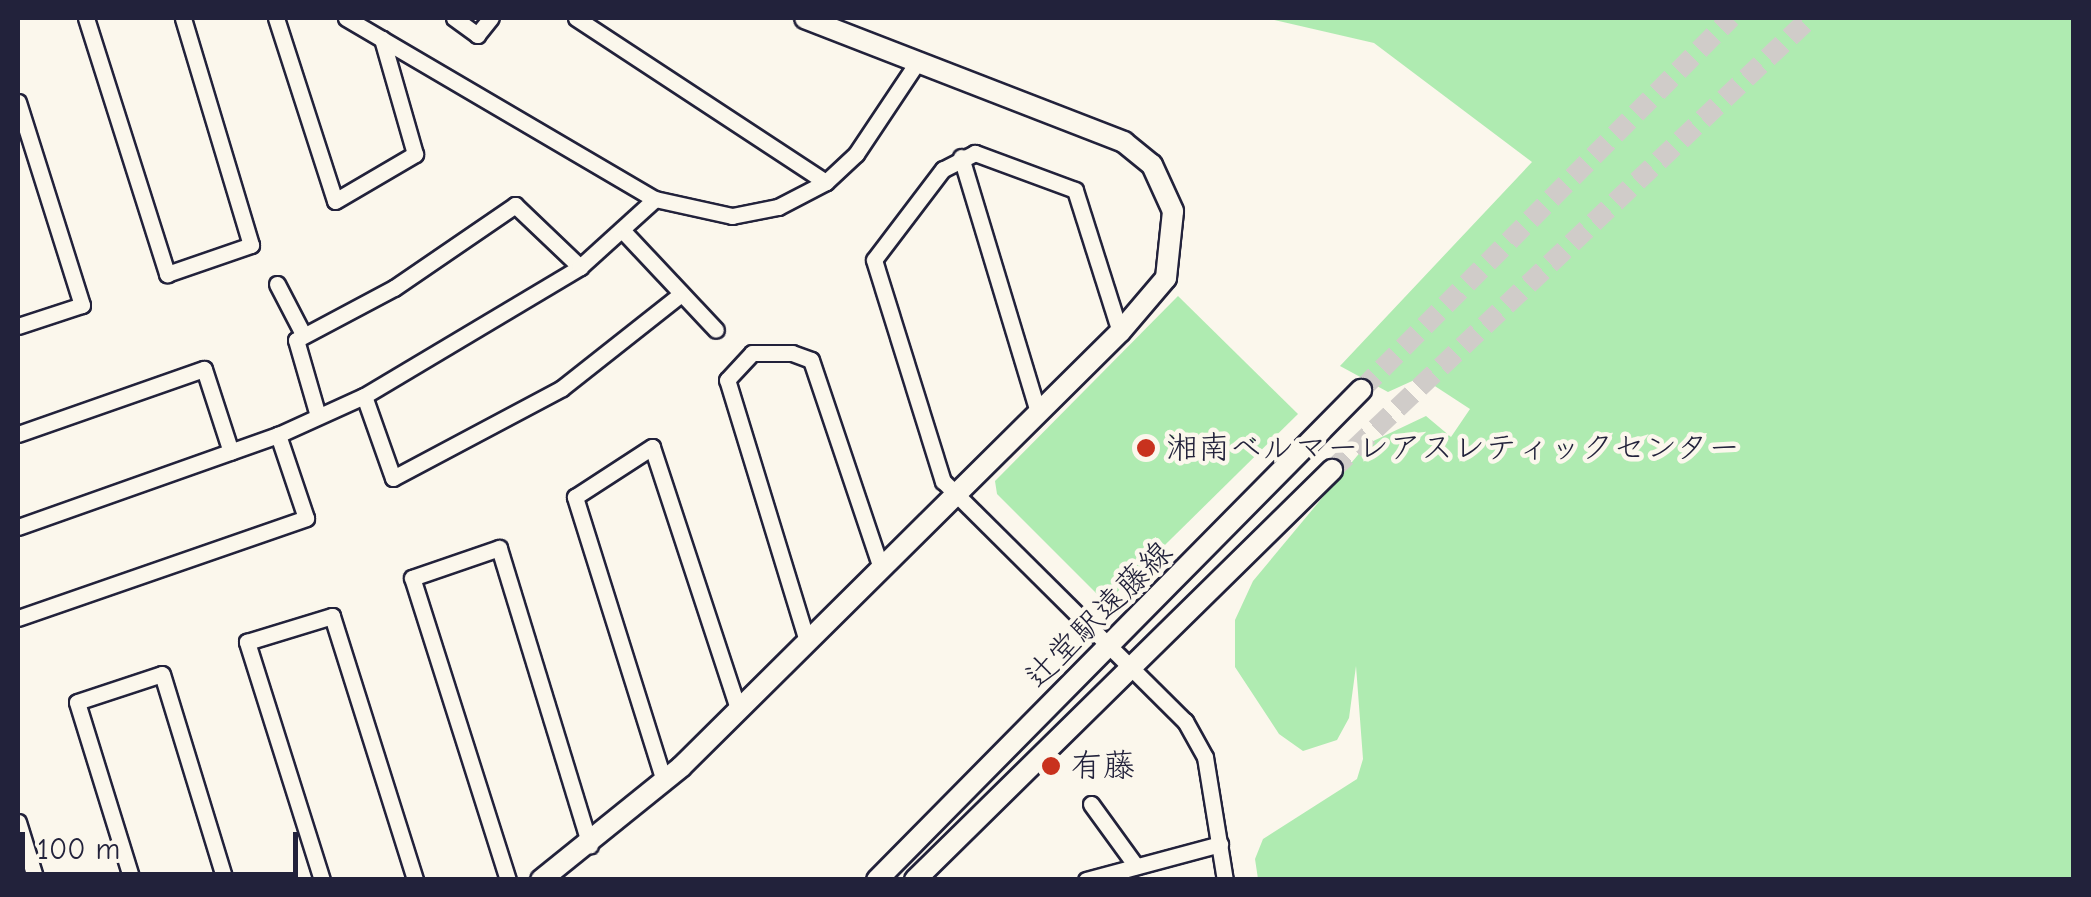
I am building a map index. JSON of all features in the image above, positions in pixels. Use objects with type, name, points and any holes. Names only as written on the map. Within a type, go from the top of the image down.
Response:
[{"type":"street","points":[[86,18],[167,274],[250,245],[183,18]]},
{"type":"street","points":[[276,18],[335,202],[415,154],[382,39]]},
{"type":"street","points":[[346,18],[655,199],[732,216],[778,207],[826,182],[856,154],[918,62]]},
{"type":"street","points":[[454,18],[477,35],[491,18]]},
{"type":"street","points":[[576,18],[826,182]]},
{"type":"street","points":[[541,880],[590,845],[664,781],[1120,332],[1166,278],[1174,242],[1173,211],[1152,165],[1094,128],[805,18]]},
{"type":"street","points":[[18,102],[82,305],[18,326]]},
{"type":"street","points":[[1120,332],[1075,190],[975,153],[943,169],[874,260],[942,481],[960,491],[1184,722],[1204,757],[1224,880]]},
{"type":"street","points":[[961,157],[1038,412]]},
{"type":"street","points":[[18,527],[278,435],[364,396],[580,267],[624,232],[655,199]]},
{"type":"street","points":[[318,416],[293,346],[303,334],[394,288],[515,205],[580,267]]},
{"type":"street","points":[[624,232],[716,330]]},
{"type":"street","points":[[277,284],[303,334]]},
{"type":"street","points":[[364,396],[393,478],[562,388],[680,294]]},
{"type":"street","points":[[807,640],[728,380],[752,354],[792,353],[811,360],[880,568]]},
{"type":"street","points":[[18,434],[204,369],[232,452]]},
{"type":"street","name":"辻堂駅遠藤線","points":[[876,880],[1112,646],[1361,390]]},
{"type":"street","points":[[18,618],[306,518],[278,435]]},
{"type":"street","points":[[664,781],[575,497],[652,448],[738,708]]},
{"type":"street","name":"辻堂駅遠藤線","points":[[915,880],[1332,470]]},
{"type":"street","points":[[508,880],[412,578],[499,548],[590,845]]},
{"type":"street","points":[[322,880],[246,642],[332,616],[415,880]]},
{"type":"street","points":[[132,880],[77,702],[162,674],[225,880]]},
{"type":"street","points":[[1091,804],[1136,866]]},
{"type":"street","points":[[18,822],[36,880]]},
{"type":"street","points":[[1086,880],[1220,844]]},
{"type":"green space","points":[[1266,18],[2073,18],[2073,879],[1258,879],[1255,859],[1263,839],[1357,779],[1363,759],[1356,666],[1349,718],[1337,740],[1303,751],[1279,734],[1235,667],[1235,620],[1253,581],[1367,444],[1426,416],[1451,437],[1470,409],[1421,377],[1388,392],[1340,366],[1532,162],[1374,43]]},
{"type":"green space","name":"湘南ベルマーレアスレティックセンター","points":[[1178,296],[1298,414],[1106,603],[997,494],[995,481]]},
{"type":"tunnel","points":[[1361,390],[1731,18]]},
{"type":"tunnel","points":[[1332,470],[1810,18]]},
{"type":"place","name":"湘南ベルマーレアスレティックセンター","points":[[1146,448]]},
{"type":"place","name":"有藤","points":[[1051,766]]}]
